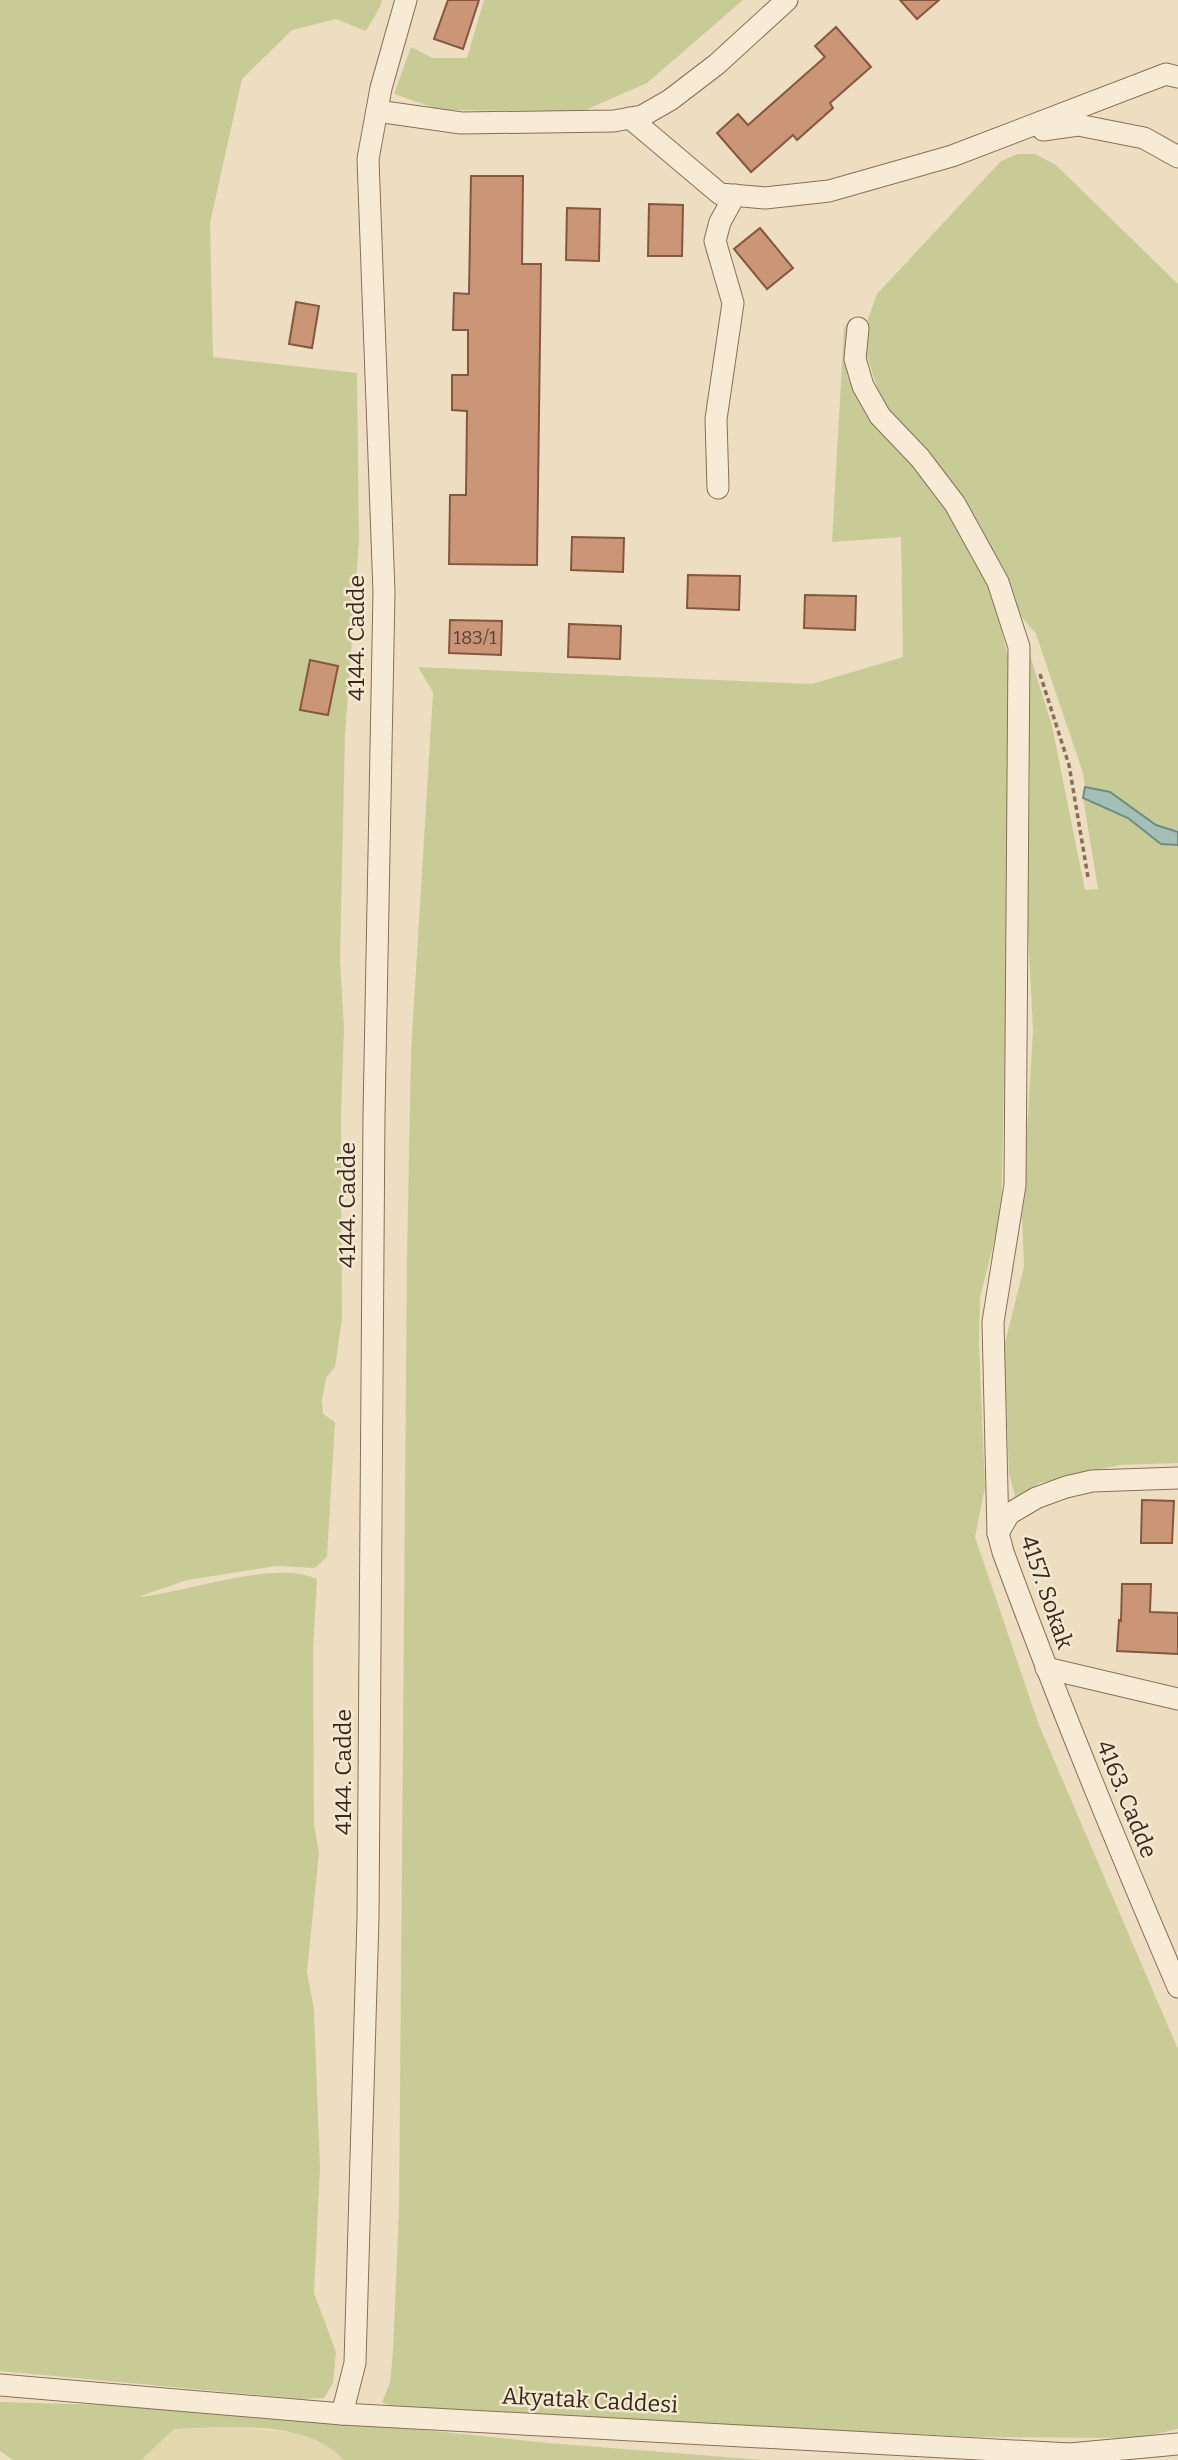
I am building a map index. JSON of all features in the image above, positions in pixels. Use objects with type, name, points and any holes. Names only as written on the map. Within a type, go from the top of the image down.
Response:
[{"type":"street","name":"4144. Cadde","points":[[342,2414],[355,2363],[368,1918],[374,1143],[384,592],[368,159],[377,111],[406,0]]},
{"type":"street","points":[[377,111],[461,123],[614,121],[642,116],[670,100],[717,64],[787,0]]},
{"type":"street","points":[[630,118],[720,194],[765,198],[829,191],[952,156],[1166,74],[1178,77]]},
{"type":"street","points":[[1003,136],[1078,125],[1144,138],[1178,157]]},
{"type":"street","points":[[718,488],[716,419],[733,303],[715,241],[720,222],[736,195]]},
{"type":"street","name":"4157. Sokak","points":[[858,328],[855,359],[863,386],[880,416],[920,458],[955,504],[998,582],[1019,647],[1015,1185],[993,1322],[998,1533],[1046,1668]]},
{"type":"street","points":[[998,1533],[1009,1514],[1036,1498],[1066,1487],[1092,1481],[1178,1478]]},
{"type":"street","points":[[1046,1668],[1178,1699]]},
{"type":"street","name":"4163. Cadde","points":[[1046,1668],[1178,1987]]},
{"type":"street","name":"Akyatak Caddesi","points":[[0,2385],[342,2414],[971,2454],[1070,2454],[1178,2444]]},
{"type":"path","points":[[1040,673],[1069,765],[1088,877]]},
{"type":"shaded area","points":[[233,2427],[295,2433],[334,2448],[344,2460],[141,2460],[174,2429]]},
{"type":"green space","points":[[0,0],[382,0],[366,31],[336,19],[292,30],[242,79],[210,223],[213,357],[357,373],[359,541],[345,735],[340,961],[344,1028],[341,1116],[342,1319],[335,1367],[326,1378],[322,1400],[323,1414],[335,1422],[327,1557],[315,1568],[277,1566],[187,1580],[138,1597],[254,1575],[299,1574],[317,1579],[313,1651],[314,1825],[319,1853],[307,1972],[314,2009],[320,2168],[314,2293],[336,2352],[333,2383],[324,2398],[303,2399],[0,2371]]},
{"type":"green space","points":[[484,0],[743,0],[647,83],[583,111],[440,110],[394,94],[411,47],[433,58],[467,58]]},
{"type":"green space","points":[[1018,154],[1035,154],[1056,165],[1178,284],[1178,832],[1156,825],[1110,792],[1085,787],[1083,773],[1036,634],[1016,610],[883,405],[863,345],[866,325],[877,294],[1001,161]]},
{"type":"green space","points":[[854,317],[847,357],[954,515],[990,584],[1010,665],[1012,741],[1001,1215],[980,1297],[979,1344],[985,1487],[975,1537],[1039,1725],[1178,2049],[1178,2429],[1139,2438],[977,2437],[574,2418],[392,2406],[382,2402],[390,2383],[393,2351],[399,2210],[411,1052],[433,692],[418,667],[812,684],[903,657],[901,537],[832,542],[844,328]]},
{"type":"green space","points":[[1027,645],[1052,726],[1085,890],[1098,889],[1083,798],[1128,818],[1161,844],[1178,845],[1178,1463],[1120,1465],[1039,1483],[1016,1500],[1009,1473],[1004,1347],[1024,1267],[1022,1215],[1033,1031],[1027,908],[1030,777]]},
{"type":"green space","points":[[0,2402],[109,2405],[376,2425],[548,2443],[764,2460],[344,2460],[328,2447],[287,2432],[264,2428],[217,2427],[174,2429],[141,2460],[13,2460],[0,2451]]},
{"type":"water","points":[[1085,787],[1110,792],[1156,825],[1178,832],[1178,845],[1161,844],[1128,818],[1083,798]]},
{"type":"building","points":[[448,0],[479,0],[463,49],[434,39]]},
{"type":"building","points":[[900,0],[939,0],[917,19]]},
{"type":"building","points":[[836,27],[871,67],[830,103],[833,108],[797,140],[793,135],[751,172],[717,133],[738,114],[748,125],[825,57],[815,46]]},
{"type":"building","points":[[471,176],[523,176],[522,264],[541,264],[537,565],[449,564],[450,495],[466,495],[467,411],[452,410],[452,375],[468,375],[468,330],[453,330],[454,293],[469,294]]},
{"type":"building","points":[[649,204],[683,205],[682,256],[648,256]]},
{"type":"building","points":[[567,208],[600,209],[599,261],[566,260]]},
{"type":"building","points":[[760,228],[793,268],[767,289],[734,249]]},
{"type":"building","points":[[296,302],[319,306],[312,348],[289,344]]},
{"type":"building","points":[[572,537],[624,538],[623,572],[571,570]]},
{"type":"building","points":[[688,575],[740,576],[739,610],[687,608]]},
{"type":"building","points":[[805,595],[856,596],[855,630],[804,628]]},
{"type":"building","points":[[450,620],[502,621],[501,655],[449,653]]},
{"type":"building","points":[[569,624],[621,626],[620,659],[568,657]]},
{"type":"building","points":[[310,660],[338,666],[328,715],[300,710]]},
{"type":"building","points":[[1142,1500],[1174,1501],[1172,1543],[1141,1543]]},
{"type":"building","points":[[1122,1584],[1151,1584],[1150,1612],[1178,1613],[1178,1654],[1117,1651]]}]
